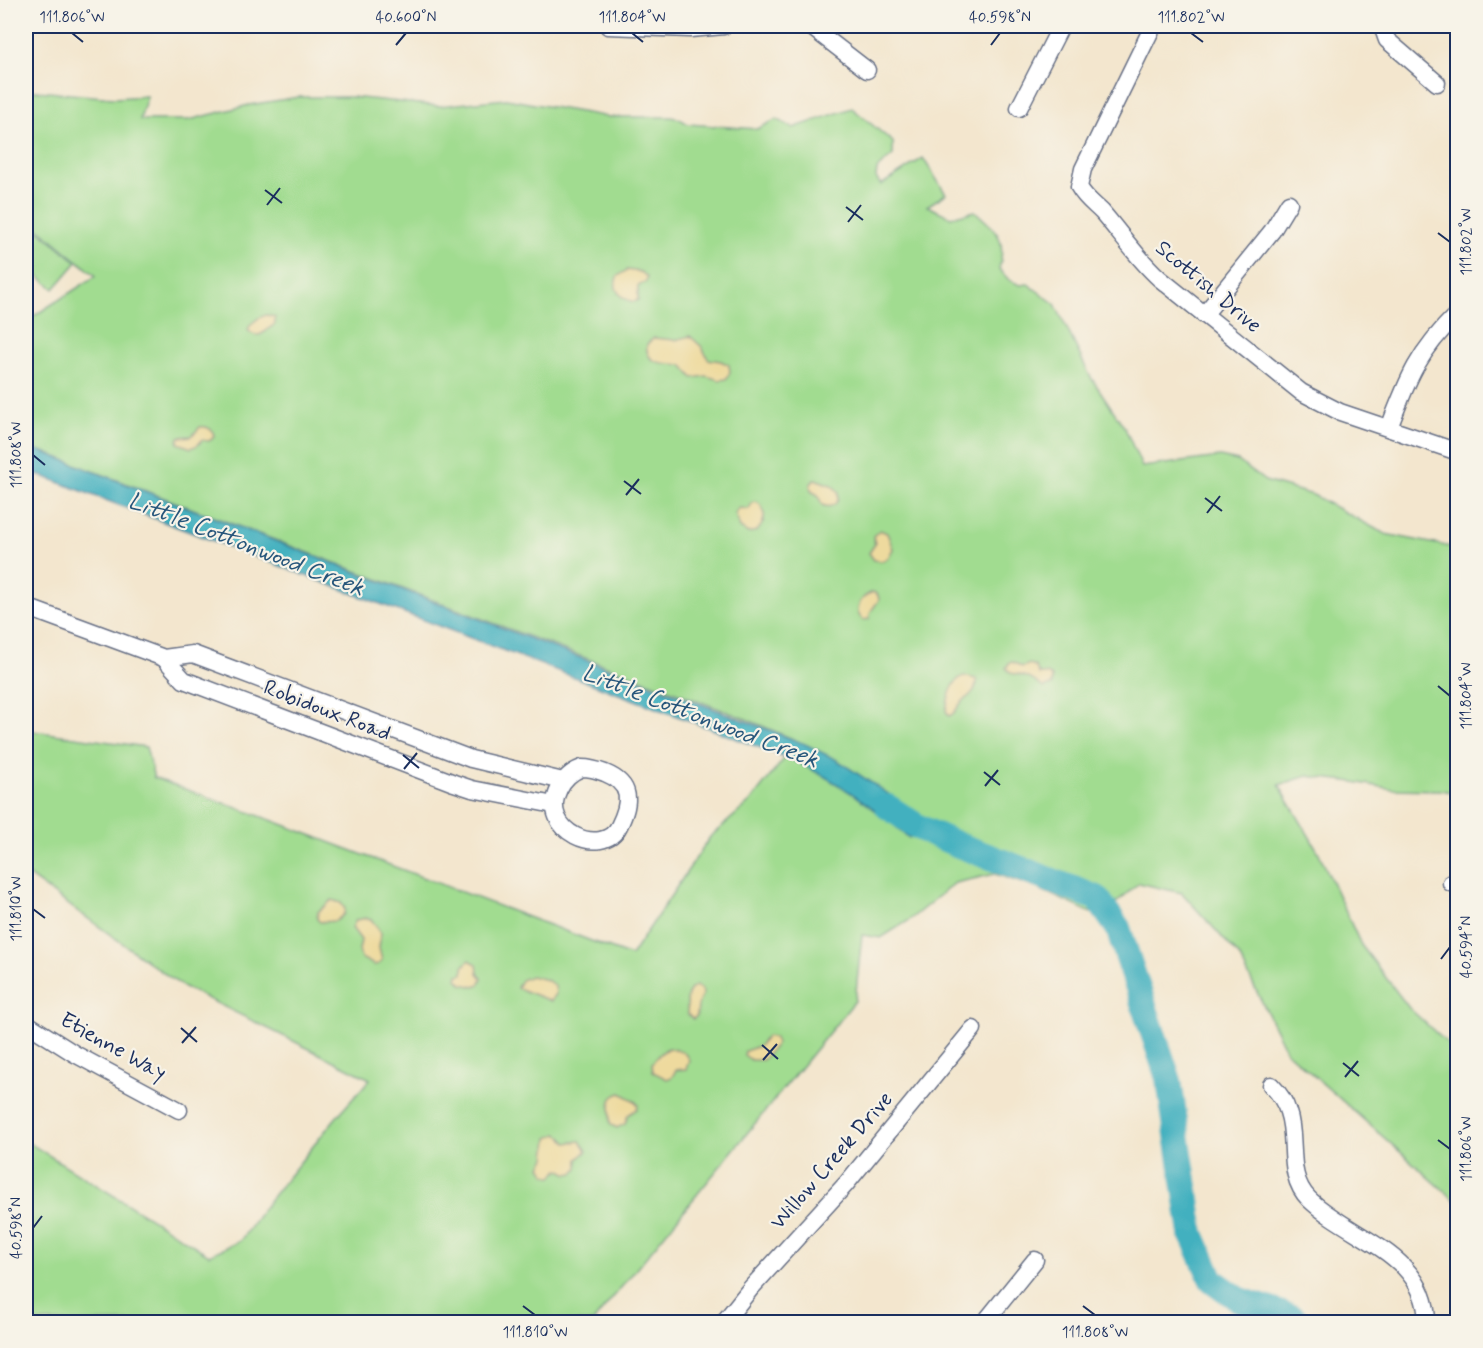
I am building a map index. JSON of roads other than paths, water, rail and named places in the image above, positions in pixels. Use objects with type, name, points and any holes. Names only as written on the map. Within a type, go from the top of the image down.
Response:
[{"type":"street","points":[[611,26],[690,29],[724,26]]},
{"type":"street","points":[[810,26],[867,70]]},
{"type":"street","points":[[1019,108],[1061,26]]},
{"type":"street","name":"Scottish Drive","points":[[1153,26],[1083,169],[1079,187],[1084,195],[1102,212],[1144,264],[1301,392],[1340,412],[1458,452]]},
{"type":"street","points":[[1382,26],[1387,40],[1437,83]]},
{"type":"street","points":[[1204,315],[1272,231],[1289,203]]},
{"type":"street","points":[[1389,428],[1407,381],[1419,358],[1434,338],[1458,314]]},
{"type":"street","name":"Robidoux Road","points":[[26,607],[164,658],[184,680],[454,783],[472,789],[554,805]]},
{"type":"street","name":"Robidoux Road","points":[[164,658],[194,654],[471,759],[563,781]]},
{"type":"street","points":[[592,768],[615,777],[623,784],[627,793],[627,802],[618,828],[611,836],[600,841],[591,841],[568,831],[560,823],[555,815],[554,805],[563,781],[573,771],[592,768]]},
{"type":"street","name":"Etienne Way","points":[[26,1023],[75,1054],[179,1110]]},
{"type":"street","name":"Willow Creek Drive","points":[[724,1323],[758,1279],[846,1184],[973,1029]]},
{"type":"street","points":[[1271,1085],[1282,1098],[1289,1114],[1294,1169],[1301,1189],[1318,1206],[1397,1260],[1409,1272],[1420,1287],[1427,1323]]},
{"type":"street","points":[[985,1323],[1035,1260]]},
{"type":"water","points":[[32,448],[805,744],[837,760],[920,815],[909,838],[854,795],[793,760],[26,470],[26,458]]},
{"type":"waterway","name":"Little Cottonwood Creek","points":[[888,807],[920,828],[956,844],[1097,898],[1118,928],[1169,1081],[1192,1234],[1212,1280],[1238,1299],[1291,1317],[1298,1322]]}]
